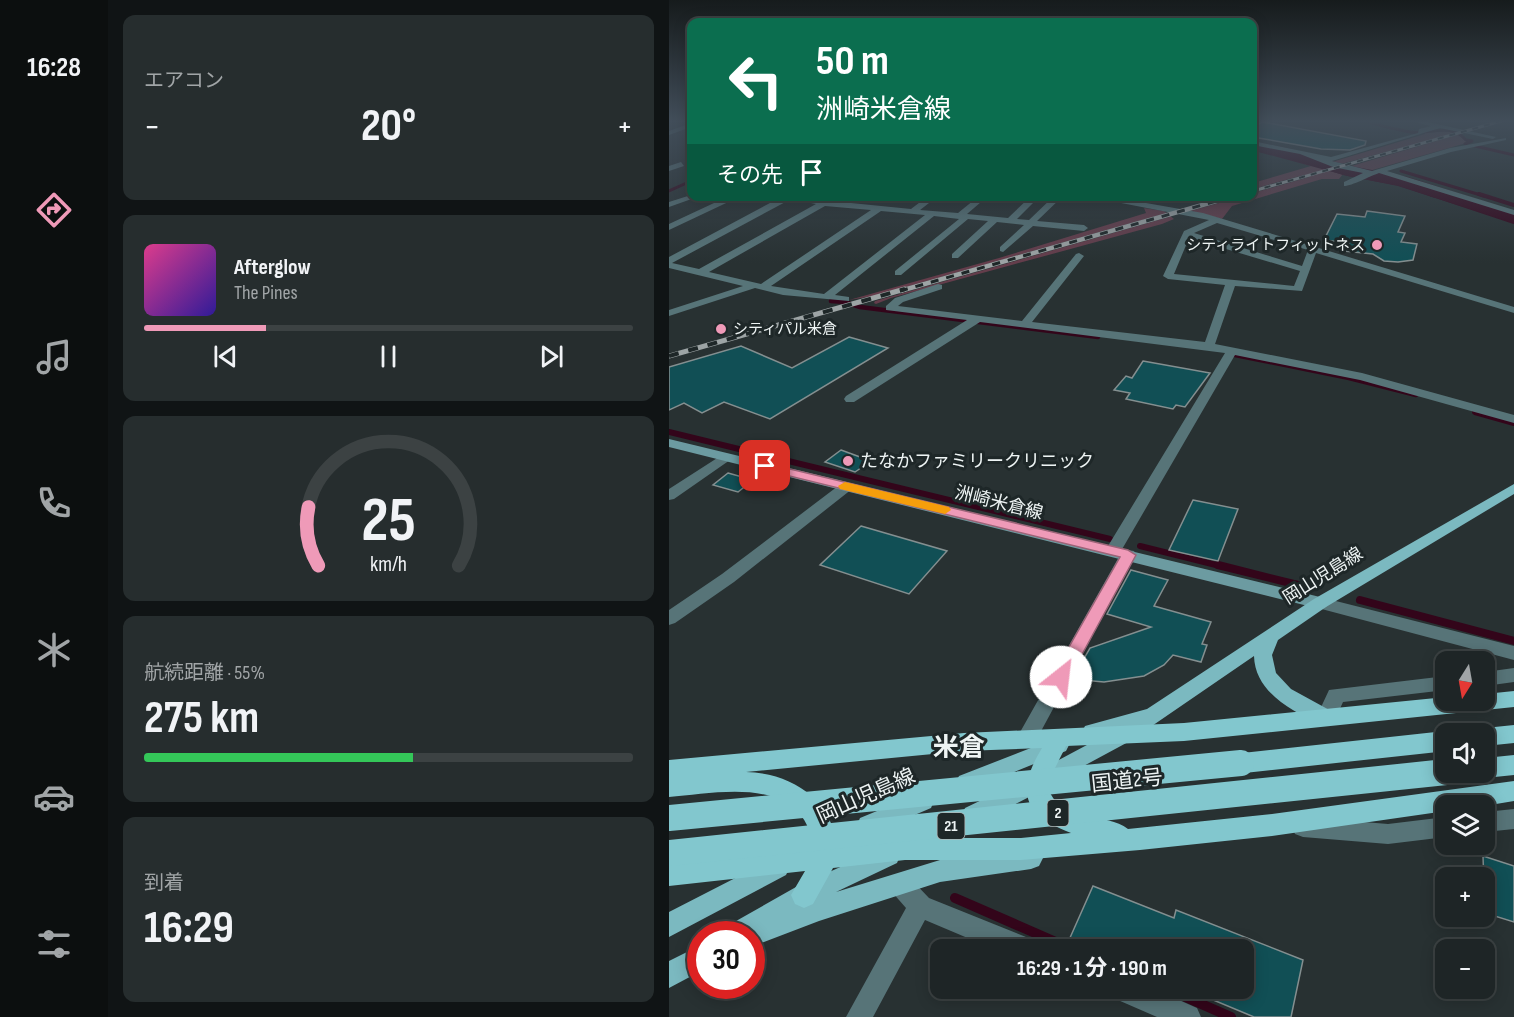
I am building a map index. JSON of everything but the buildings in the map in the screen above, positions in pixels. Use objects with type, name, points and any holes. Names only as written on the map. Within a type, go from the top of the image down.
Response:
[{"type":"highway","points":[[669,770],[964,742],[1026,740],[1065,742],[1514,699]]},
{"type":"highway","points":[[1495,736],[1514,734]]},
{"type":"highway","points":[[1065,742],[1038,781],[1039,793],[1051,813],[1087,828],[1140,839]]},
{"type":"highway","name":"国道2号","points":[[669,818],[1262,762],[1435,742]]},
{"type":"highway","points":[[1495,767],[1514,765]]},
{"type":"highway","name":"国道2号","points":[[669,853],[1435,773]]},
{"type":"highway","points":[[669,787],[731,783],[779,787],[813,813],[825,850],[819,872],[804,895]]},
{"type":"highway","points":[[669,874],[790,861],[825,850],[1020,849],[1140,839],[1272,825],[1514,790]]},
{"type":"main road","name":"洲崎米倉線","points":[[669,443],[1320,603]]},
{"type":"main road","name":"岡山児島線","points":[[760,921],[804,895],[905,849],[1123,735],[1320,603],[1514,488]]},
{"type":"main road","points":[[1270,638],[1262,656],[1265,670],[1278,688],[1297,705],[1326,718]]},
{"type":"main road","name":"岡山児島線","points":[[825,850],[1065,742],[1161,710]]},
{"type":"main road","points":[[765,930],[819,909],[940,871],[1055,855],[1140,839]]},
{"type":"main road","points":[[669,925],[790,861]]},
{"type":"main road","points":[[669,975],[687,965]]},
{"type":"street","points":[[1355,168],[1514,213]]},
{"type":"street","points":[[1347,184],[1358,177],[1386,168]]},
{"type":"street","points":[[669,205],[687,199]]},
{"type":"street","points":[[669,227],[726,201]]},
{"type":"street","points":[[669,263],[781,201]]},
{"type":"street","points":[[811,201],[1084,228]]},
{"type":"street","points":[[700,273],[826,201]]},
{"type":"street","points":[[913,212],[927,201]]},
{"type":"street","points":[[898,273],[979,201]]},
{"type":"street","points":[[1010,221],[1031,201]]},
{"type":"street","points":[[1003,249],[1054,201]]},
{"type":"street","points":[[1116,201],[1217,220],[1514,310]]},
{"type":"street","points":[[669,313],[759,286],[880,208]]},
{"type":"street","points":[[826,297],[933,213]]},
{"type":"street","points":[[955,256],[995,219]]},
{"type":"street","points":[[1217,220],[1191,230],[1187,234],[1169,276],[1298,289],[1313,248]]},
{"type":"street","points":[[1187,234],[1305,270]]},
{"type":"street","points":[[1024,325],[1079,256]]},
{"type":"street","points":[[669,263],[700,273],[759,286],[845,299]]},
{"type":"street","points":[[1209,346],[1231,282]]},
{"type":"street","points":[[938,287],[899,300],[890,308],[974,321],[1209,346],[1231,353],[1362,377],[1514,419]]},
{"type":"street","points":[[850,399],[974,321]]},
{"type":"street","points":[[1026,740],[1121,553],[1231,353]]},
{"type":"street","points":[[669,496],[725,457]]},
{"type":"street","points":[[669,619],[728,578],[847,486]]},
{"type":"street","points":[[1320,603],[1514,653]]},
{"type":"street","points":[[1495,678],[1514,675]]},
{"type":"street","points":[[1326,718],[1336,695],[1435,684]]},
{"type":"street","points":[[1495,821],[1514,819]]},
{"type":"street","points":[[1272,825],[1388,834],[1435,828]]},
{"type":"street","points":[[900,884],[920,906],[1000,939]]},
{"type":"street","points":[[859,1017],[920,906]]},
{"type":"street","points":[[1146,999],[1188,1017]]},
{"type":"shaded area","points":[[1303,168],[1334,168],[1356,174],[1343,174],[1339,179],[1322,179],[1257,198],[1257,192],[1309,177],[1304,175],[1257,188],[1257,182]]},
{"type":"shaded area","points":[[1356,168],[1378,168],[1369,171]]},
{"type":"shaded area","points":[[1226,201],[1249,201],[1232,206],[1222,219],[1190,211]]},
{"type":"shaded area","points":[[1144,208],[1164,211],[1174,219],[876,304],[875,301],[1169,217],[1163,214],[874,296],[849,300],[999,258],[1146,213]]},
{"type":"waterway","points":[[1326,168],[1398,184],[1434,196]]},
{"type":"waterway","points":[[1338,168],[1402,181],[1514,217]]},
{"type":"waterway","points":[[1401,171],[1484,196]]},
{"type":"waterway","points":[[669,191],[687,183]]},
{"type":"waterway","points":[[1430,194],[1514,222]]},
{"type":"waterway","points":[[1479,194],[1514,205]]},
{"type":"waterway","points":[[831,301],[845,302],[860,307],[1098,337]]},
{"type":"waterway","points":[[1230,354],[1349,378],[1416,395]]},
{"type":"waterway","points":[[1475,412],[1514,423]]},
{"type":"waterway","points":[[669,432],[1110,539]]},
{"type":"waterway","points":[[1140,546],[1224,567]]},
{"type":"waterway","points":[[1218,565],[1306,587]]},
{"type":"waterway","points":[[1360,600],[1514,641]]},
{"type":"waterway","points":[[955,898],[1049,939]]},
{"type":"waterway","points":[[1190,999],[1231,1017]]},
{"type":"railway","points":[[1257,190],[1333,168]]},
{"type":"railway","points":[[900,291],[1216,201]]},
{"type":"railway","points":[[669,356],[905,289]]},
{"type":"slow traffic","points":[[845,486],[945,510]]},
{"type":"place","name":"シティライトフィットネス","points":[[1377,245]]},
{"type":"place","name":"シティパル米倉","points":[[721,329]]},
{"type":"place","name":"たなかファミリークリニック","points":[[848,461]]},
{"type":"district","name":"米倉","points":[[959,748]]},
{"type":"route","points":[[765,466],[1128,555],[1061,677]]}]
